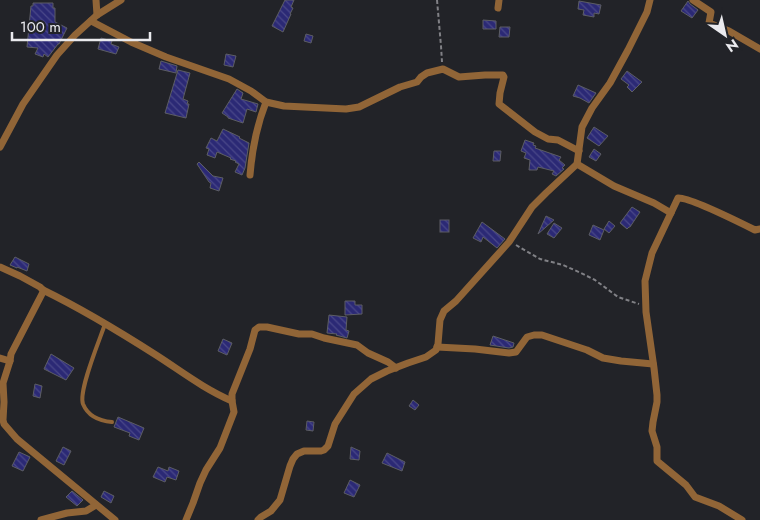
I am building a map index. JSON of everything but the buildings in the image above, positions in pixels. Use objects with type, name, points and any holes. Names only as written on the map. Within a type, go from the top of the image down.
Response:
[{"type":"street","points":[[96,0],[97,15]]},
{"type":"street","points":[[0,147],[23,104],[57,55],[97,15],[121,0]]},
{"type":"street","points":[[258,520],[271,511],[280,500],[290,466],[297,454],[304,451],[324,450],[328,446],[335,424],[354,394],[371,380],[396,368],[426,358],[436,350],[440,320],[444,311],[456,301],[509,242],[532,207],[577,164],[582,127],[628,50],[647,12],[650,0]]},
{"type":"street","points":[[693,0],[710,12],[710,23],[730,31],[760,49]]},
{"type":"street","points":[[91,21],[131,42],[229,79],[266,102],[284,106],[346,109],[360,107],[400,87],[417,82],[427,73],[443,69],[459,77],[503,76],[499,104],[535,132],[548,139],[558,140],[579,150]]},
{"type":"street","points":[[250,176],[260,116],[266,102]]},
{"type":"street","points":[[577,164],[614,186],[670,212]]},
{"type":"street","points":[[742,520],[719,506],[695,497],[686,485],[657,461],[657,447],[652,431],[657,402],[646,307],[645,281],[652,254],[678,198],[706,207],[755,230],[760,229]]},
{"type":"street","points":[[0,267],[36,284],[43,290],[105,324],[215,394],[232,401]]},
{"type":"street","points":[[43,290],[11,354],[3,383],[4,424],[17,439],[115,520]]},
{"type":"street","points":[[186,520],[200,483],[220,448],[234,412],[232,394],[250,349],[255,330],[259,327],[299,334],[312,334],[357,346],[396,368]]},
{"type":"street","points":[[437,347],[475,349],[509,354],[516,352],[527,337],[542,335],[587,350],[603,358],[653,364]]},
{"type":"street","points":[[0,358],[10,361]]},
{"type":"street","points":[[41,520],[67,513],[86,511],[96,505]]},
{"type":"lane","points":[[105,324],[88,373],[82,394],[82,403],[89,414],[101,421],[112,422]]},
{"type":"path","points":[[437,0],[443,69]]},
{"type":"path","points":[[509,242],[540,258],[563,265],[595,280],[618,297],[646,307]]}]
